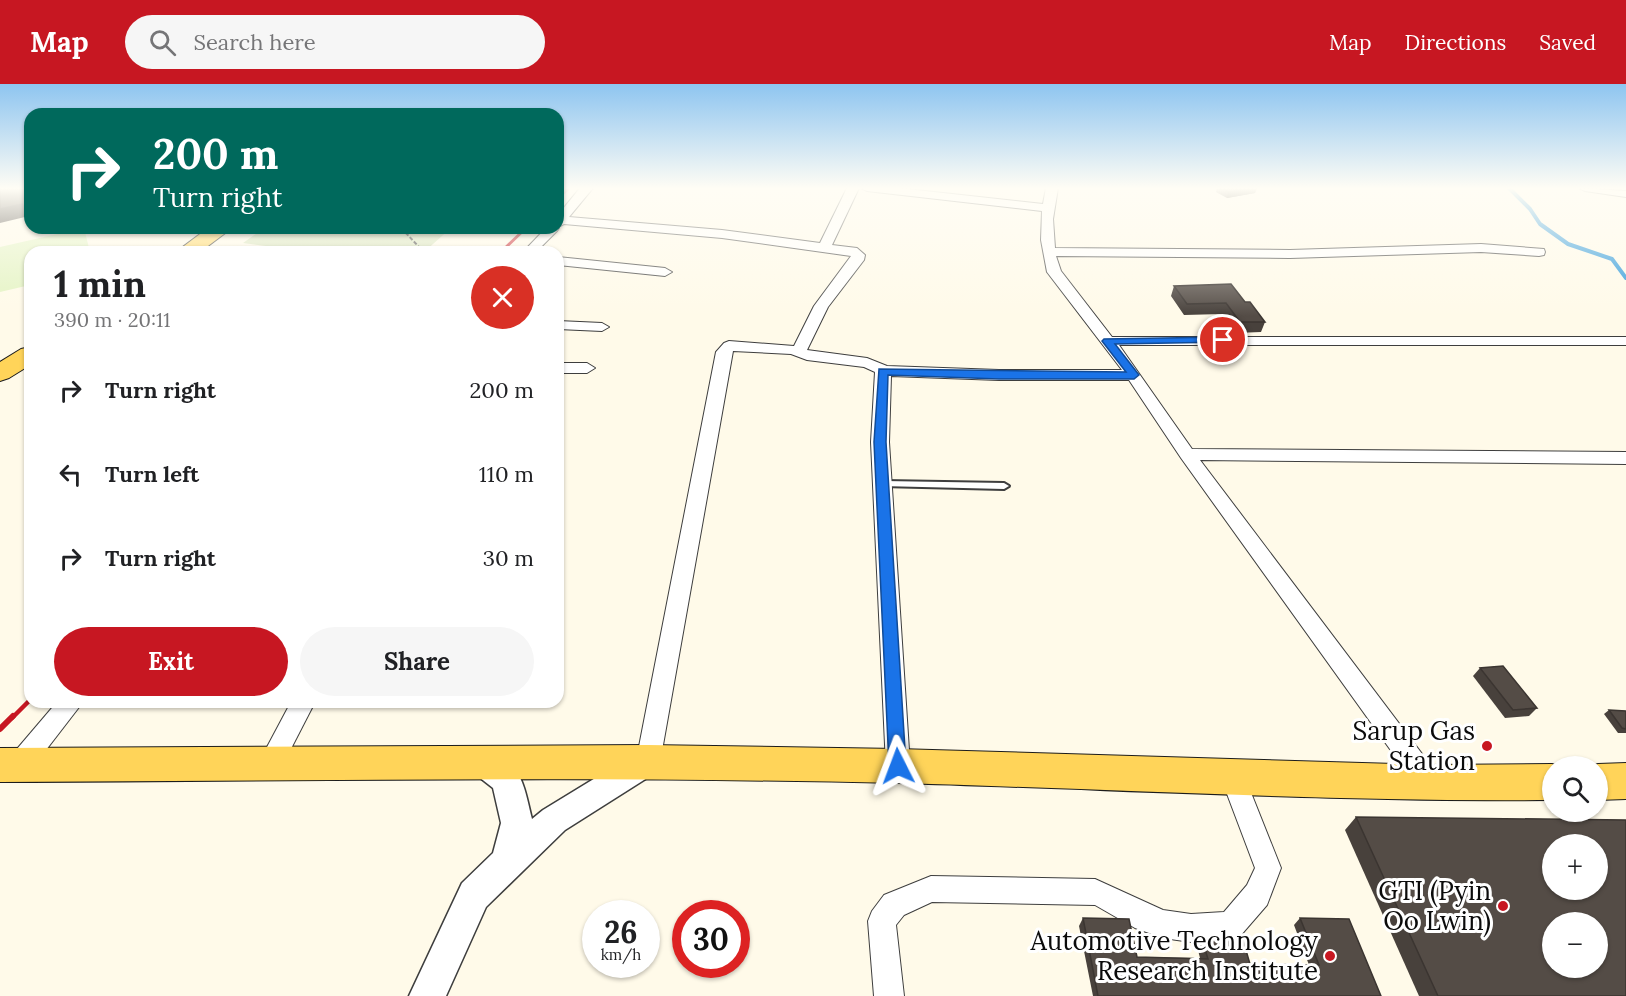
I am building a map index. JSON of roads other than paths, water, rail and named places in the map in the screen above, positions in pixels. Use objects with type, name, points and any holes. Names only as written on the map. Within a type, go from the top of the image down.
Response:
[{"type":"main road","points":[[195,246],[213,234]]},
{"type":"main road","points":[[0,374],[24,358]]},
{"type":"main road","points":[[10,764],[648,762],[898,766],[1429,783],[1542,782]]},
{"type":"main road","points":[[1608,782],[1626,782]]},
{"type":"street","points":[[637,231],[825,246],[852,251],[858,255],[858,260],[821,306],[799,351]]},
{"type":"street","points":[[825,246],[832,231]]},
{"type":"street","points":[[1048,231],[1049,252],[1054,272],[1134,375],[1187,454],[1429,783]]},
{"type":"street","points":[[535,246],[547,234]]},
{"type":"street","points":[[1049,252],[1290,254],[1480,248],[1539,252]]},
{"type":"street","points":[[564,262],[665,272]]},
{"type":"street","points":[[564,325],[602,327]]},
{"type":"street","points":[[1107,341],[1626,340]]},
{"type":"street","points":[[427,996],[474,895],[507,861],[554,820],[648,762],[724,352],[729,346],[799,351],[807,355],[867,363],[883,371],[999,375],[1134,375]]},
{"type":"street","points":[[564,368],[587,368]]},
{"type":"street","points":[[883,371],[880,442],[898,766]]},
{"type":"street","points":[[1187,454],[1626,458]]},
{"type":"street","points":[[10,764],[65,708]]},
{"type":"street","points":[[270,764],[300,708]]},
{"type":"street","points":[[481,761],[507,781],[517,823],[507,861]]},
{"type":"street","points":[[889,996],[882,921],[894,905],[931,889],[1095,892],[1110,896],[1152,921],[1190,930],[1231,925],[1257,895],[1268,868],[1233,778]]},
{"type":"lane","points":[[884,484],[1004,486]]},
{"type":"waterway","points":[[1549,231],[1568,244],[1612,259],[1626,278]]},
{"type":"railway","points":[[507,246],[520,234]]},
{"type":"railway","points":[[12,718],[24,706]]},
{"type":"railway","points":[[0,729],[13,716]]},
{"type":"place","name":"Sarup Gas Station","points":[[1487,746]]},
{"type":"place","name":"GTI (Pyin Oo Lwin)","points":[[1503,906]]},
{"type":"place","name":"Automotive Technology Research Institute","points":[[1330,956]]}]
